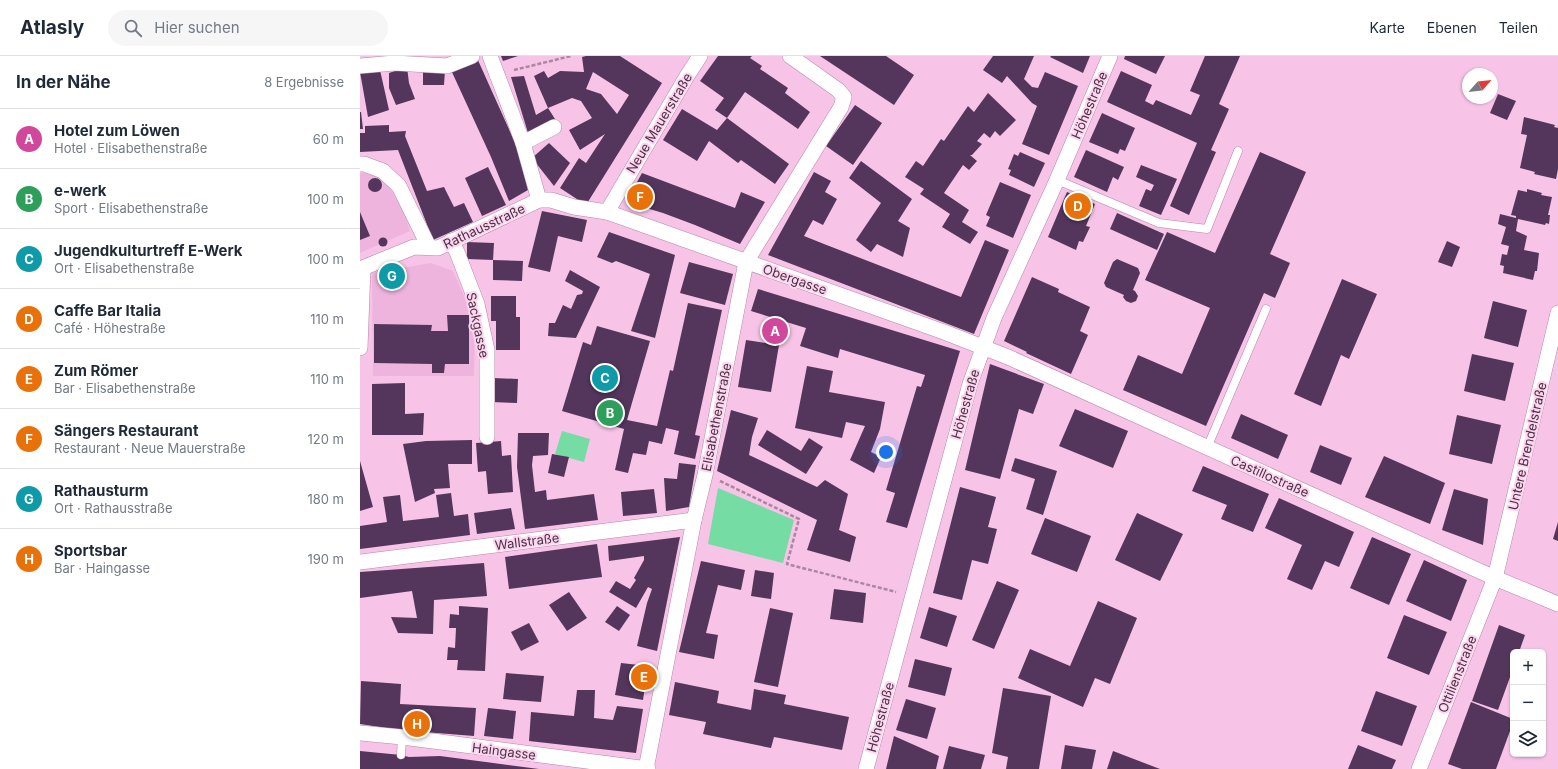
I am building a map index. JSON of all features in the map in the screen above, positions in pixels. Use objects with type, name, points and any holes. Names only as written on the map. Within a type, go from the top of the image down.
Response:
[{"type":"street","points":[[360,66],[394,63],[446,66],[472,56]]},
{"type":"street","points":[[490,56],[523,143],[539,200]]},
{"type":"street","name":"Neue Mauerstraße","points":[[607,212],[700,56]]},
{"type":"street","name":"Elisabethenstraße","points":[[646,769],[746,262],[841,107],[844,97],[838,90],[790,56]]},
{"type":"street","name":"Höhestraße","points":[[866,769],[970,384],[982,347],[1057,180],[1110,56]]},
{"type":"street","points":[[523,143],[554,127]]},
{"type":"street","points":[[360,164],[383,171],[399,186],[430,247]]},
{"type":"street","name":"Rathausstraße","points":[[360,348],[362,269],[414,247],[438,248],[539,200],[551,200],[574,207],[607,212]]},
{"type":"street","name":"Obergasse","points":[[607,212],[944,332],[982,347]]},
{"type":"street","name":"Sackgasse","points":[[451,241],[457,252],[477,304],[487,350],[487,437]]},
{"type":"street","name":"Untere Brendelstraße","points":[[1495,578],[1558,313]]},
{"type":"street","name":"Castillostraße","points":[[982,347],[1008,357],[1495,578],[1558,604]]},
{"type":"street","name":"Wallstraße","points":[[360,562],[694,520]]},
{"type":"street","name":"Ottilienstraße","points":[[1419,769],[1495,578]]},
{"type":"street","name":"Haingasse","points":[[360,733],[402,737],[646,769]]},
{"type":"lane","points":[[1057,180],[1159,222],[1206,229],[1238,151]]},
{"type":"lane","points":[[1207,448],[1266,308]]},
{"type":"lane","points":[[401,755],[402,737]]},
{"type":"path","points":[[496,74],[571,56]]},
{"type":"path","points":[[705,475],[799,519],[786,564],[912,595]]},
{"type":"shaded area","points":[[360,173],[378,174],[390,188],[405,215],[410,231],[360,253]]},
{"type":"shaded area","points":[[431,263],[453,271],[475,323],[474,376],[373,376],[372,273]]},
{"type":"green space","points":[[562,431],[590,439],[584,462],[555,454]]},
{"type":"green space","points":[[718,488],[794,520],[783,563],[708,544]]},
{"type":"building","points":[[501,56],[518,56],[503,61]]},
{"type":"building","points":[[620,56],[662,83],[586,205],[560,188],[579,158],[586,163],[605,134],[580,150],[569,130],[592,118],[581,101],[572,98],[548,108],[534,76],[544,71],[548,78],[560,71],[584,72],[582,57]],"holes":[[[593,72],[629,95],[617,114],[601,94],[586,89]]]},
{"type":"building","points":[[718,56],[752,56],[750,58],[762,66],[760,69],[788,88],[785,93],[810,112],[798,129],[745,92],[727,118],[715,110],[724,98],[700,81]]},
{"type":"building","points":[[820,56],[886,56],[914,75],[894,105]]},
{"type":"building","points":[[993,56],[1034,56],[1024,79],[1032,87],[1038,88],[1045,72],[1078,86],[1049,155],[1022,144],[1037,106],[1032,103],[1007,76],[1002,83],[983,70]]},
{"type":"building","points":[[1090,56],[1083,73],[1050,57]]},
{"type":"building","points":[[1125,56],[1165,56],[1156,74],[1124,59]]},
{"type":"building","points":[[1205,56],[1240,56],[1219,104],[1229,109],[1211,150],[1216,152],[1189,215],[1170,206],[1197,143],[1107,102],[1121,71],[1152,85],[1145,101],[1153,105],[1156,100],[1191,115],[1200,95],[1190,91]]},
{"type":"building","points":[[477,58],[516,145],[528,190],[509,201],[491,157],[451,70]]},
{"type":"building","points":[[407,67],[409,83],[415,99],[396,105],[389,88],[389,73]]},
{"type":"building","points":[[423,69],[445,70],[444,85],[423,85]]},
{"type":"building","points":[[380,70],[389,110],[368,117],[360,72]]},
{"type":"building","points":[[524,76],[536,115],[548,108],[555,119],[528,133],[511,77]]},
{"type":"building","points":[[988,93],[1016,120],[1000,136],[995,131],[990,138],[984,133],[977,141],[982,144],[972,155],[970,155],[977,161],[969,170],[963,165],[944,193],[969,210],[962,222],[978,232],[970,244],[942,227],[950,214],[920,194],[924,189],[905,177],[916,161],[923,166],[941,139],[944,141],[968,106],[974,112]]},
{"type":"building","points":[[1498,94],[1516,101],[1507,120],[1490,113],[1494,104],[1498,104]]},
{"type":"building","points":[[855,105],[882,123],[853,165],[826,146]]},
{"type":"building","points":[[682,109],[717,130],[727,118],[789,164],[775,184],[741,160],[738,163],[709,141],[697,161],[663,140]]},
{"type":"building","points":[[361,112],[363,129],[360,129]]},
{"type":"building","points":[[1102,113],[1135,128],[1125,151],[1120,149],[1118,154],[1089,142]]},
{"type":"building","points":[[1524,117],[1555,125],[1554,127],[1558,128],[1558,169],[1556,179],[1534,174],[1535,172],[1520,168],[1527,135],[1521,134]]},
{"type":"building","points":[[389,125],[389,132],[406,131],[405,136],[427,191],[444,187],[454,207],[464,203],[473,222],[433,240],[398,150],[360,152],[360,133],[365,133],[365,126]]},
{"type":"building","points":[[549,143],[570,163],[554,186],[532,158]]},
{"type":"building","points":[[1086,150],[1124,167],[1118,180],[1113,177],[1107,192],[1074,177]]},
{"type":"building","points":[[1020,152],[1045,163],[1034,187],[1009,175],[1011,170],[1008,169],[1014,154],[1018,156]]},
{"type":"building","points":[[1260,152],[1306,172],[1270,254],[1290,263],[1275,298],[1264,293],[1206,426],[1123,390],[1138,355],[1182,374],[1210,308],[1145,280],[1167,232],[1215,253]]},
{"type":"building","points":[[861,161],[912,199],[898,221],[910,228],[903,257],[877,244],[871,252],[856,240],[881,203],[849,178]]},
{"type":"building","points":[[1141,165],[1177,179],[1161,215],[1139,206],[1146,189],[1151,191],[1154,185],[1136,177]]},
{"type":"building","points":[[488,167],[506,205],[482,216],[465,178]]},
{"type":"building","points":[[814,172],[831,181],[825,192],[837,199],[823,225],[813,220],[804,236],[824,244],[961,297],[985,240],[1009,250],[974,334],[768,255]]},
{"type":"building","points":[[642,173],[735,208],[741,192],[765,202],[740,244],[663,213],[626,202]]},
{"type":"building","points":[[372,178],[378,178],[382,182],[382,188],[378,192],[372,192],[368,188],[368,182]]},
{"type":"building","points":[[1000,182],[1031,195],[1013,238],[986,226],[990,217],[986,215]]},
{"type":"building","points":[[1527,189],[1542,193],[1541,195],[1552,197],[1548,215],[1550,215],[1549,224],[1546,223],[1545,225],[1518,219],[1516,231],[1527,236],[1524,250],[1539,253],[1537,271],[1535,271],[1533,280],[1503,273],[1504,266],[1500,265],[1502,254],[1507,255],[1509,246],[1501,244],[1506,227],[1498,224],[1500,214],[1516,218],[1516,216],[1511,215],[1518,190],[1527,192]]},
{"type":"building","points":[[1067,192],[1095,204],[1086,226],[1090,227],[1083,242],[1079,241],[1076,250],[1048,237]]},
{"type":"building","points":[[542,211],[587,220],[582,242],[558,236],[550,272],[528,267]]},
{"type":"building","points":[[360,212],[370,236],[360,240]]},
{"type":"building","points":[[1117,213],[1164,234],[1157,250],[1110,229]]},
{"type":"building","points":[[609,232],[675,255],[655,338],[631,331],[650,274],[616,261],[612,263],[597,257]]},
{"type":"building","points":[[381,238],[385,238],[387,242],[385,246],[381,246],[379,244],[379,240]]},
{"type":"building","points":[[1447,241],[1460,247],[1452,267],[1438,262]]},
{"type":"building","points":[[467,242],[494,243],[493,260],[467,259]]},
{"type":"building","points":[[1117,259],[1138,268],[1140,273],[1133,290],[1138,296],[1136,301],[1131,303],[1126,301],[1123,297],[1124,295],[1106,287],[1104,283],[1113,262]]},
{"type":"building","points":[[493,260],[523,261],[522,281],[493,280]]},
{"type":"building","points":[[689,262],[733,274],[725,305],[680,293]]},
{"type":"building","points":[[392,267],[399,270],[402,277],[399,284],[392,287],[385,284],[382,277],[385,270]]},
{"type":"building","points":[[570,270],[600,287],[576,338],[548,336],[549,323],[555,323],[563,305],[571,309],[577,295],[582,294],[583,291],[565,281]]},
{"type":"building","points":[[1032,277],[1059,289],[1058,292],[1090,307],[1080,331],[1088,335],[1071,374],[1004,341]]},
{"type":"building","points":[[1342,279],[1377,294],[1349,359],[1341,355],[1321,406],[1294,394]]},
{"type":"building","points":[[758,289],[960,351],[907,528],[886,522],[895,493],[886,490],[917,386],[921,387],[925,375],[840,349],[838,358],[800,346],[806,328],[751,311]]},
{"type":"building","points":[[491,296],[516,296],[516,317],[520,317],[520,350],[496,350],[496,321],[491,321]]},
{"type":"building","points":[[1493,301],[1527,310],[1518,347],[1484,338]]},
{"type":"building","points":[[688,303],[722,310],[695,435],[700,436],[695,459],[674,454],[679,431],[666,428],[662,444],[649,441],[646,455],[633,453],[628,473],[615,470],[624,429],[562,411],[583,342],[591,345],[597,326],[650,341],[627,420],[657,426],[670,370],[673,371]]},
{"type":"building","points":[[447,315],[469,315],[469,364],[445,364],[444,373],[432,373],[432,364],[374,363],[374,324],[432,325],[431,331],[448,331]]},
{"type":"building","points":[[746,340],[779,345],[771,392],[738,387]]},
{"type":"building","points":[[1472,354],[1514,363],[1505,401],[1464,391]]},
{"type":"building","points":[[990,364],[1044,384],[1033,414],[1019,409],[1000,479],[965,470]]},
{"type":"building","points":[[807,366],[833,371],[829,392],[885,402],[880,429],[871,452],[881,457],[874,473],[850,460],[865,426],[846,422],[842,438],[795,428]]},
{"type":"building","points":[[493,378],[518,379],[517,403],[491,402]]},
{"type":"building","points":[[405,383],[405,414],[424,413],[423,435],[372,435],[372,384]]},
{"type":"building","points":[[1075,409],[1128,431],[1113,468],[1059,446]]},
{"type":"building","points":[[731,410],[758,418],[752,437],[749,455],[817,487],[825,480],[848,494],[839,530],[856,537],[850,562],[807,550],[817,520],[717,471]]},
{"type":"building","points":[[1241,414],[1288,435],[1278,459],[1231,438]]},
{"type":"building","points":[[1457,415],[1501,425],[1492,464],[1449,454]]},
{"type":"building","points":[[767,430],[801,451],[809,438],[823,447],[806,474],[758,445]]},
{"type":"building","points":[[518,433],[549,433],[548,455],[533,456],[532,465],[535,492],[546,490],[547,500],[594,494],[598,520],[525,529],[517,467]]},
{"type":"building","points":[[472,440],[472,464],[448,464],[450,488],[434,489],[435,493],[415,502],[403,444],[426,441]]},
{"type":"building","points":[[501,441],[502,456],[511,455],[513,492],[488,494],[486,471],[478,472],[476,443]]},
{"type":"building","points":[[1320,445],[1352,458],[1341,485],[1310,472]]},
{"type":"building","points":[[552,454],[569,457],[564,477],[548,473]]},
{"type":"building","points":[[1384,456],[1445,483],[1430,524],[1365,497]]},
{"type":"building","points":[[1015,458],[1057,471],[1043,515],[1026,509],[1035,479],[1011,471]]},
{"type":"building","points":[[360,461],[373,507],[360,511]]},
{"type":"building","points":[[679,463],[696,465],[689,507],[666,511],[664,478],[677,479]]},
{"type":"building","points":[[1203,466],[1269,494],[1253,532],[1221,519],[1227,505],[1192,491]]},
{"type":"building","points":[[960,487],[996,497],[988,527],[997,529],[988,564],[972,560],[962,600],[933,593]]},
{"type":"building","points":[[654,489],[657,513],[623,516],[621,492]]},
{"type":"building","points":[[1454,489],[1488,499],[1483,545],[1442,530]]},
{"type":"building","points":[[451,493],[454,516],[468,514],[470,535],[360,549],[360,526],[387,522],[383,497],[400,495],[403,521],[439,517],[436,495]]},
{"type":"building","points":[[1279,498],[1354,532],[1339,567],[1325,561],[1312,590],[1287,579],[1302,545],[1265,528]]},
{"type":"building","points":[[511,508],[515,529],[477,534],[474,513]]},
{"type":"building","points":[[1137,513],[1183,534],[1160,581],[1115,560]]},
{"type":"building","points":[[1045,518],[1091,536],[1077,572],[1031,554]]},
{"type":"building","points":[[1558,522],[1558,541],[1553,539]]},
{"type":"building","points":[[680,537],[657,651],[637,646],[647,603],[652,589],[648,587],[636,608],[609,592],[616,581],[630,589],[636,580],[634,578],[644,560],[644,556],[609,561],[608,546]]},
{"type":"building","points":[[1372,537],[1411,554],[1389,605],[1350,588]]},
{"type":"building","points":[[597,544],[602,577],[509,589],[505,557]]},
{"type":"building","points":[[1424,560],[1467,580],[1451,621],[1406,601]]},
{"type":"building","points":[[701,561],[745,570],[741,590],[718,585],[706,633],[718,635],[714,659],[679,652]]},
{"type":"building","points":[[484,563],[487,596],[434,600],[433,634],[398,633],[391,617],[417,618],[412,591],[360,598],[360,572]]},
{"type":"building","points":[[755,570],[774,573],[771,599],[751,596]]},
{"type":"building","points":[[997,581],[1019,590],[994,649],[972,640]]},
{"type":"building","points":[[834,589],[866,593],[863,623],[830,619]]},
{"type":"building","points":[[569,592],[587,618],[567,631],[549,605]]},
{"type":"building","points":[[1098,601],[1137,618],[1110,684],[1095,678],[1083,707],[1018,678],[1030,649],[1070,666]]},
{"type":"building","points":[[459,606],[488,608],[485,671],[457,670],[458,660],[447,660],[448,647],[455,648],[456,628],[449,628],[450,614],[459,615]]},
{"type":"building","points":[[617,606],[630,615],[619,631],[605,622]]},
{"type":"building","points":[[929,607],[957,616],[947,647],[920,638]]},
{"type":"building","points":[[770,608],[793,613],[778,687],[754,682]]},
{"type":"building","points":[[1404,615],[1447,632],[1429,675],[1387,658]]},
{"type":"building","points":[[529,623],[539,642],[521,651],[511,632]]},
{"type":"building","points":[[1499,625],[1525,635],[1520,649],[1510,649],[1510,677],[1498,710],[1472,701]]},
{"type":"building","points":[[915,659],[952,668],[945,696],[908,687]]},
{"type":"building","points":[[621,663],[648,666],[643,700],[615,695]]},
{"type":"building","points":[[506,673],[544,676],[541,702],[503,699]]},
{"type":"building","points":[[361,681],[401,684],[400,704],[476,708],[474,736],[399,730],[360,724]]},
{"type":"building","points":[[675,682],[719,691],[717,703],[751,710],[754,689],[786,695],[784,704],[849,717],[842,750],[774,737],[771,748],[703,734],[706,722],[669,715]]},
{"type":"building","points":[[1003,688],[1051,696],[1039,769],[1006,769],[1008,757],[992,753]]},
{"type":"building","points":[[577,690],[595,690],[594,718],[613,720],[617,706],[643,709],[636,753],[529,741],[531,712],[574,716]]},
{"type":"building","points":[[1376,691],[1417,706],[1402,746],[1361,731]]},
{"type":"building","points":[[906,699],[936,708],[927,739],[896,730]]},
{"type":"building","points":[[1471,702],[1510,718],[1510,731],[1496,769],[1462,769],[1448,764]]},
{"type":"building","points":[[488,708],[516,711],[513,739],[484,736]]},
{"type":"building","points":[[894,736],[939,756],[936,769],[886,769]]},
{"type":"building","points":[[1065,745],[1096,750],[1092,769],[1061,769]]},
{"type":"building","points":[[1358,745],[1396,760],[1392,769],[1348,769]]},
{"type":"building","points":[[949,746],[985,755],[981,769],[943,769]]},
{"type":"building","points":[[360,751],[409,757],[440,756],[539,769],[360,769]]},
{"type":"building","points":[[1113,751],[1160,769],[1107,769]]},
{"type":"place","name":"Sängers Restaurant","points":[[640,197]]},
{"type":"place","name":"Caffe Bar Italia","points":[[1078,206]]},
{"type":"place","name":"Rathausturm","points":[[392,276]]},
{"type":"place","name":"Hotel zum Löwen","points":[[775,331]]},
{"type":"place","name":"Jugendkulturtreff E-Werk","points":[[605,378]]},
{"type":"place","name":"e-werk","points":[[610,413]]},
{"type":"place","name":"Zum Römer","points":[[644,677]]},
{"type":"place","name":"Sportsbar","points":[[417,724]]}]
